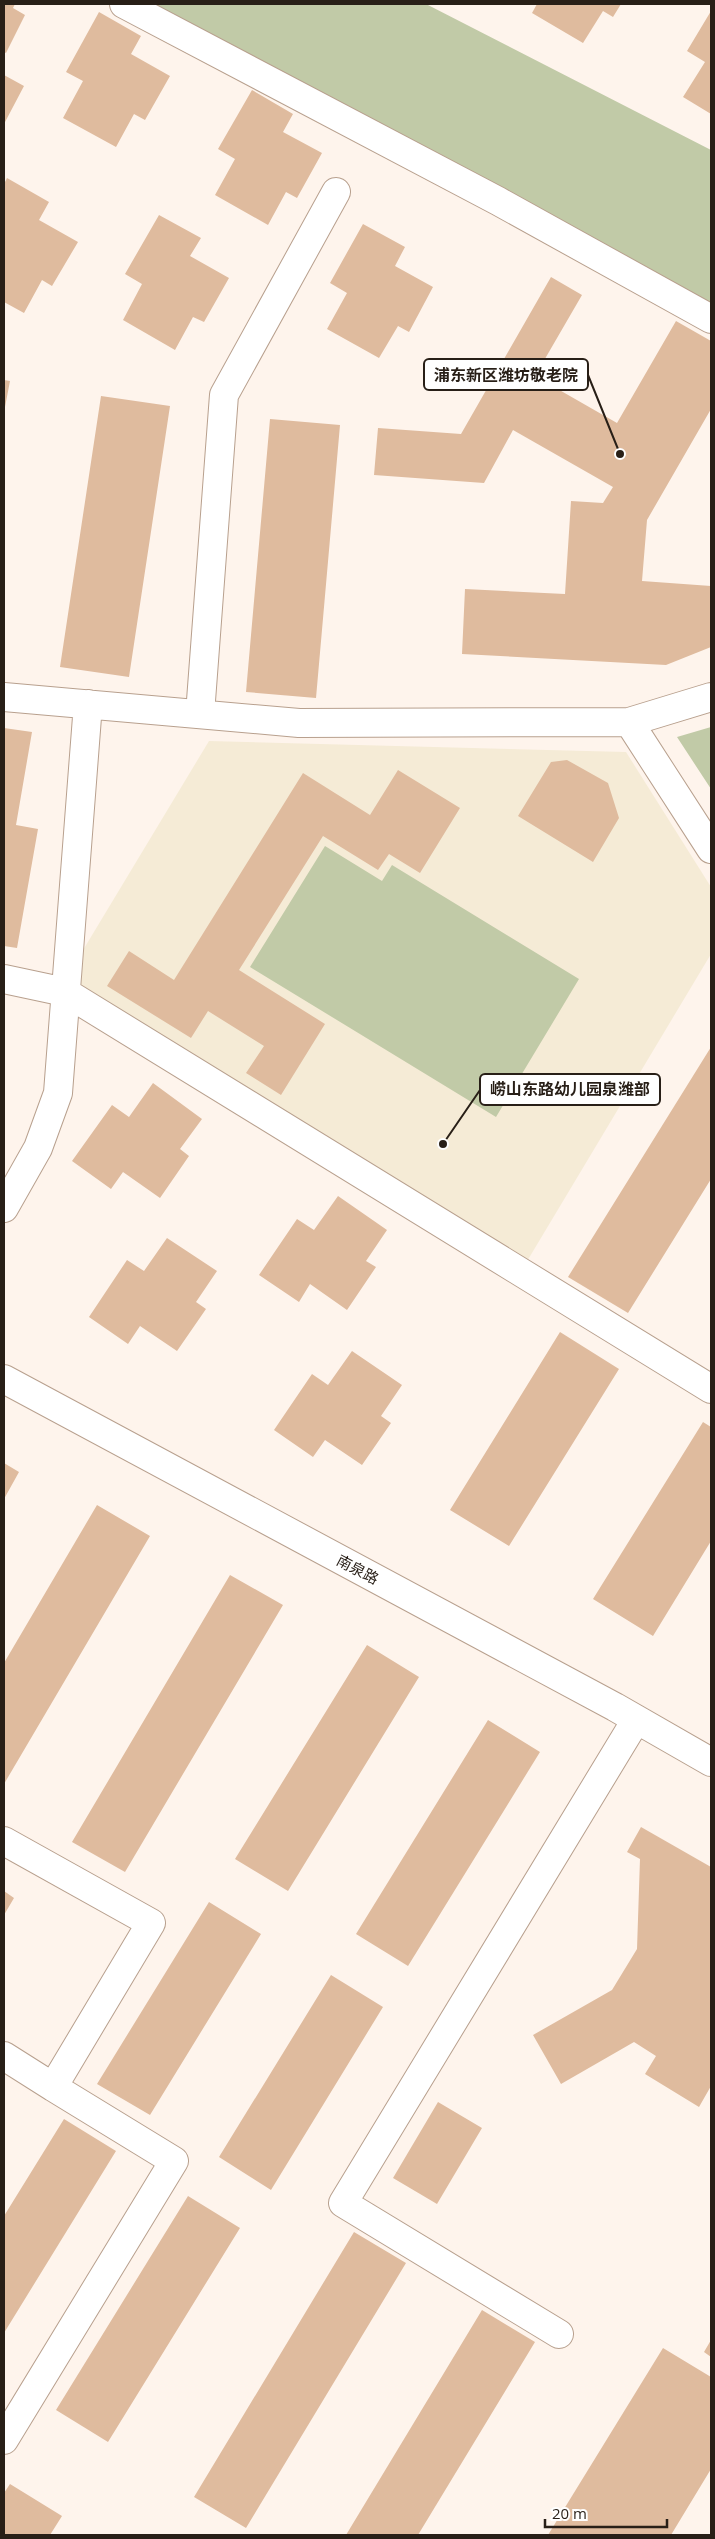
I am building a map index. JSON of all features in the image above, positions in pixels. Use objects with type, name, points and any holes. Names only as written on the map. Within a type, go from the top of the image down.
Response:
[{"type":"street","points":[[124,4],[498,201],[711,319]]},
{"type":"street","points":[[200,714],[224,395],[336,192]]},
{"type":"street","points":[[4,697],[299,723],[629,722],[711,697]]},
{"type":"street","points":[[4,1208],[38,1148],[58,1094],[64,992],[88,704]]},
{"type":"street","points":[[629,722],[711,849]]},
{"type":"street","points":[[4,979],[64,992],[711,1389]]},
{"type":"street","name":"南泉路","points":[[4,1379],[711,1762]]},
{"type":"street","points":[[559,2334],[343,2203],[636,1720]]},
{"type":"street","points":[[4,1841],[151,1923],[53,2087]]},
{"type":"street","points":[[4,2056],[174,2161],[5,2437]]},
{"type":"shaded area","points":[[209,741],[626,752],[711,887],[711,954],[514,1283],[65,980]]},
{"type":"green space","points":[[124,4],[426,4],[711,150],[711,319]]},
{"type":"green space","points":[[711,727],[711,789],[677,737]]},
{"type":"green space","points":[[325,846],[382,881],[392,865],[579,979],[496,1117],[250,967]]},
{"type":"building","points":[[4,4],[15,4],[13,8],[25,15],[6,53],[4,52]]},
{"type":"building","points":[[537,4],[621,4],[613,17],[603,11],[583,43],[532,13]]},
{"type":"building","points":[[711,11],[711,114],[683,97],[705,62],[687,51]]},
{"type":"building","points":[[99,12],[141,36],[131,54],[170,76],[145,120],[134,114],[116,147],[63,118],[83,81],[66,72]]},
{"type":"building","points":[[4,75],[24,86],[4,124]]},
{"type":"building","points":[[252,90],[293,114],[283,132],[322,153],[297,198],[286,192],[268,225],[215,195],[235,159],[218,149]]},
{"type":"building","points":[[7,178],[49,202],[39,220],[78,242],[52,286],[42,280],[24,313],[4,302],[4,184]]},
{"type":"building","points":[[159,215],[201,238],[190,256],[229,278],[204,322],[193,317],[175,350],[123,320],[142,284],[125,274]]},
{"type":"building","points":[[363,224],[405,247],[395,266],[433,287],[409,332],[398,326],[379,358],[327,329],[347,293],[330,283]]},
{"type":"building","points":[[551,277],[582,295],[535,376],[617,423],[676,321],[711,341],[711,409],[647,520],[642,581],[711,586],[711,647],[666,665],[462,654],[465,589],[565,594],[571,501],[603,503],[613,487],[513,430],[484,483],[374,475],[378,428],[461,434]]},
{"type":"building","points":[[4,380],[10,381],[5,407],[4,407]]},
{"type":"building","points":[[101,396],[170,406],[129,677],[60,667]]},
{"type":"building","points":[[270,419],[340,425],[316,698],[246,692]]},
{"type":"building","points":[[4,728],[32,732],[16,825],[38,829],[17,948],[4,946]]},
{"type":"building","points":[[567,760],[608,783],[619,818],[593,862],[518,816],[551,762]]},
{"type":"building","points":[[398,770],[460,808],[420,873],[389,854],[378,870],[323,836],[239,970],[325,1024],[281,1095],[246,1073],[264,1046],[208,1011],[191,1038],[107,986],[129,951],[174,980],[303,773],[370,815]]},
{"type":"building","points":[[711,1047],[711,1179],[628,1313],[568,1277]]},
{"type":"building","points":[[153,1083],[202,1119],[180,1149],[189,1156],[160,1198],[123,1172],[111,1189],[72,1161],[112,1105],[129,1117]]},
{"type":"building","points":[[338,1196],[387,1230],[366,1261],[376,1267],[347,1310],[310,1284],[299,1302],[259,1275],[297,1219],[314,1230]]},
{"type":"building","points":[[167,1238],[217,1271],[196,1302],[206,1309],[177,1351],[140,1326],[128,1344],[89,1317],[127,1260],[144,1271]]},
{"type":"building","points":[[560,1332],[619,1369],[509,1546],[450,1510]]},
{"type":"building","points":[[352,1351],[402,1385],[381,1416],[391,1423],[362,1465],[325,1440],[313,1457],[274,1430],[312,1374],[328,1385]]},
{"type":"building","points":[[703,1422],[711,1427],[711,1541],[653,1636],[593,1599]]},
{"type":"building","points":[[4,1463],[19,1472],[4,1499]]},
{"type":"building","points":[[97,1505],[150,1536],[4,1784],[4,1663]]},
{"type":"building","points":[[230,1575],[283,1605],[125,1872],[72,1842]]},
{"type":"building","points":[[367,1645],[419,1677],[288,1891],[235,1859]]},
{"type":"building","points":[[488,1720],[540,1752],[408,1966],[356,1934]]},
{"type":"building","points":[[641,1827],[711,1867],[711,2086],[699,2107],[645,2074],[656,2056],[634,2042],[561,2084],[533,2035],[612,1990],[637,1949],[640,1859],[627,1852]]},
{"type":"building","points":[[4,1891],[14,1898],[4,1915]]},
{"type":"building","points":[[209,1902],[261,1934],[150,2115],[97,2084]]},
{"type":"building","points":[[331,1975],[383,2007],[271,2190],[219,2157]]},
{"type":"building","points":[[438,2102],[482,2128],[437,2204],[393,2178]]},
{"type":"building","points":[[64,2119],[116,2151],[4,2333],[4,2216]]},
{"type":"building","points":[[188,2196],[240,2228],[108,2442],[56,2410]]},
{"type":"building","points":[[354,2232],[406,2263],[246,2528],[194,2497]]},
{"type":"building","points":[[482,2310],[535,2342],[418,2535],[346,2535]]},
{"type":"building","points":[[711,2340],[711,2357],[704,2352]]},
{"type":"building","points":[[663,2348],[711,2377],[711,2469],[671,2535],[548,2535]]},
{"type":"building","points":[[10,2484],[62,2516],[50,2535],[4,2535],[4,2493]]},
{"type":"place","name":"浦东新区潍坊敬老院","points":[[620,454]]},
{"type":"place","name":"崂山东路幼儿园泉潍部","points":[[443,1144]]}]
